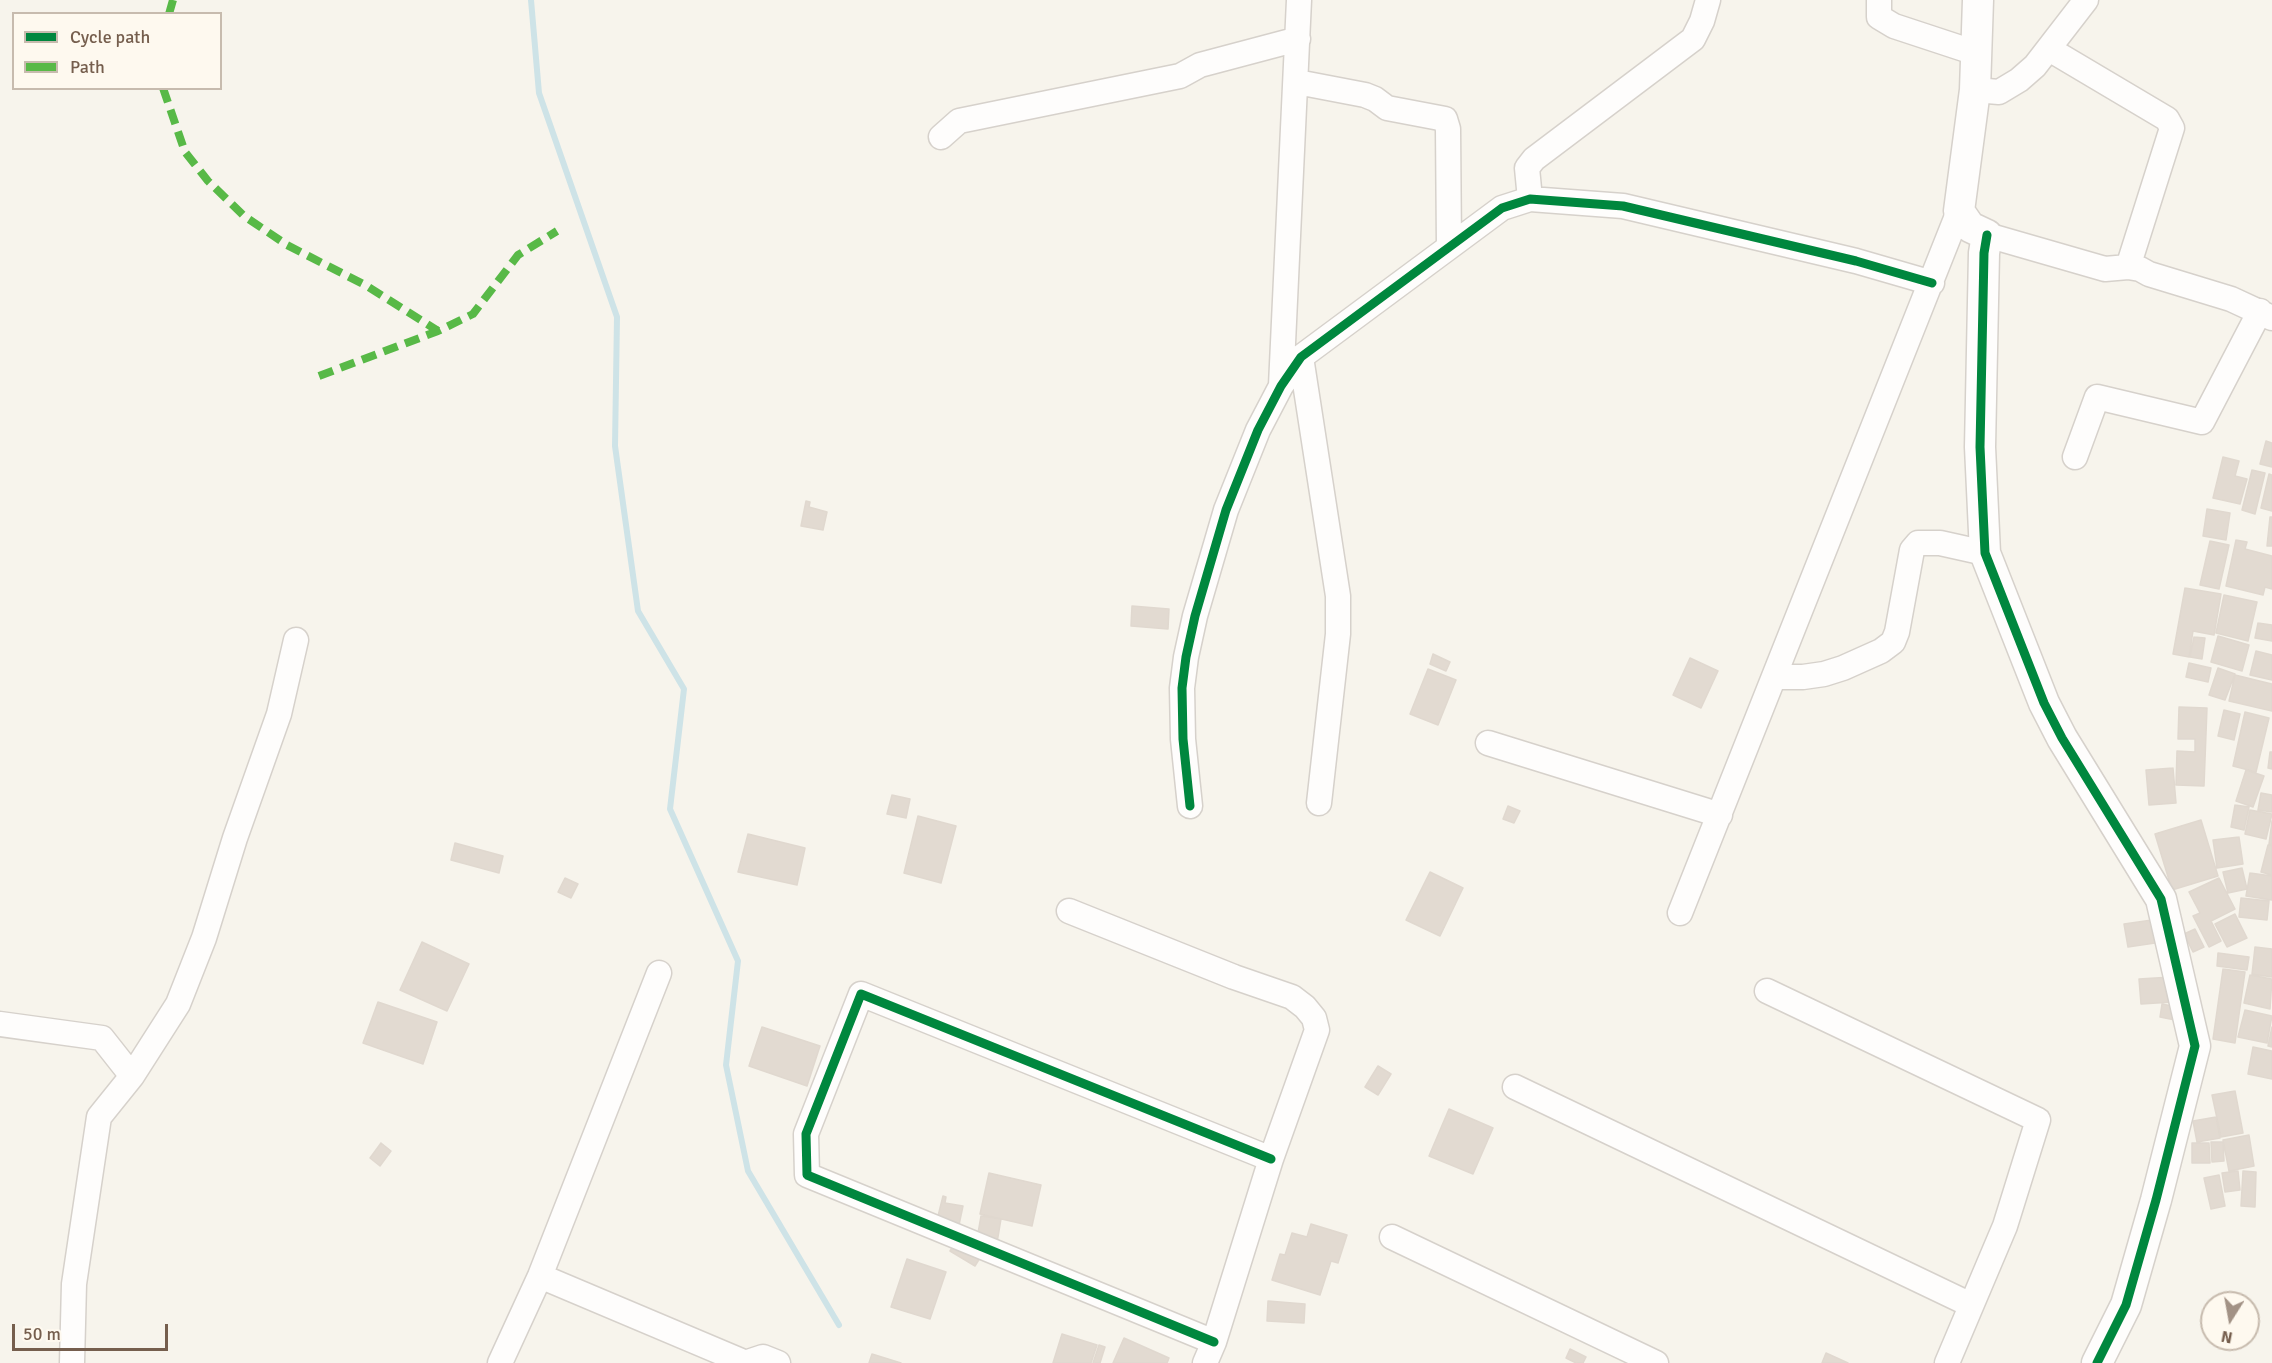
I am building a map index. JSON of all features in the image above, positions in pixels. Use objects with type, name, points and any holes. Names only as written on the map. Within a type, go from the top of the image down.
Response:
[{"type":"street","points":[[1281,386],[1297,82],[1299,0]]},
{"type":"street","points":[[1530,199],[1527,168],[1534,159],[1693,39],[1702,21],[1708,0]]},
{"type":"street","points":[[1879,0],[1879,17],[1894,27],[1976,53]]},
{"type":"street","points":[[1680,913],[1959,211],[1975,90],[1978,0]]},
{"type":"street","points":[[1975,90],[2000,92],[2019,80],[2035,66],[2086,0]]},
{"type":"street","points":[[941,137],[959,121],[1180,76],[1200,65],[1298,39]]},
{"type":"street","points":[[2049,49],[2167,119],[2172,128],[2128,267]]},
{"type":"street","points":[[1297,82],[1365,95],[1387,108],[1445,119],[1448,129],[1449,246]]},
{"type":"street","points":[[1190,806],[1183,739],[1182,688],[1186,657],[1195,616],[1226,510],[1258,430],[1281,386],[1301,357],[1502,208],[1530,199],[1623,206],[1856,261],[1932,283]]},
{"type":"street","points":[[1959,211],[1970,227],[1987,235],[2105,269],[2128,267],[2231,299],[2266,314],[2202,422],[2097,397],[2075,457]]},
{"type":"street","points":[[1987,235],[1984,253],[1980,447],[1985,553],[2044,703],[2062,738],[2161,899],[2195,1046],[2159,1189],[2126,1305],[2097,1363]]},
{"type":"street","points":[[1301,357],[1338,596],[1338,634],[1319,803]]},
{"type":"street","points":[[1775,677],[1824,674],[1881,651],[1893,642],[1912,550],[1918,543],[1940,543],[1985,553]]},
{"type":"street","points":[[72,1363],[74,1284],[99,1117],[132,1076],[178,1004],[204,938],[235,838],[279,714],[296,639]]},
{"type":"street","points":[[1488,743],[1720,815]]},
{"type":"street","points":[[1069,911],[1234,977],[1292,997],[1314,1018],[1317,1030],[1271,1159],[1209,1352],[807,1175],[806,1134],[861,994],[1271,1159]]},
{"type":"street","points":[[501,1363],[540,1276],[659,973]]},
{"type":"street","points":[[1767,991],[2038,1120],[2005,1226],[1947,1363]]},
{"type":"street","points":[[0,1024],[102,1038],[132,1076]]},
{"type":"street","points":[[1515,1087],[1971,1305]]},
{"type":"street","points":[[1392,1237],[1656,1363]]},
{"type":"street","points":[[540,1276],[746,1363],[763,1357],[778,1363]]},
{"type":"building","points":[[2266,441],[2272,443],[2272,467],[2260,464]]},
{"type":"building","points":[[2223,457],[2239,461],[2235,476],[2247,479],[2240,504],[2213,498]]},
{"type":"building","points":[[2252,470],[2265,473],[2255,514],[2242,510]]},
{"type":"building","points":[[2269,474],[2272,475],[2272,511],[2261,508]]},
{"type":"building","points":[[806,501],[810,502],[809,507],[827,512],[823,530],[801,526]]},
{"type":"building","points":[[2207,509],[2230,513],[2226,540],[2203,536]]},
{"type":"building","points":[[2270,517],[2272,517],[2272,546],[2267,546]]},
{"type":"building","points":[[2236,540],[2247,542],[2245,549],[2272,556],[2272,589],[2265,587],[2263,595],[2226,586]]},
{"type":"building","points":[[2210,541],[2229,545],[2219,589],[2200,585]]},
{"type":"building","points":[[2185,588],[2221,594],[2214,635],[2193,631],[2189,657],[2173,654]]},
{"type":"building","points":[[2224,595],[2257,602],[2248,641],[2216,633]]},
{"type":"building","points":[[1132,606],[1169,609],[1168,629],[1131,626]]},
{"type":"building","points":[[2258,623],[2272,625],[2272,641],[2255,638]]},
{"type":"building","points":[[2218,636],[2249,645],[2242,671],[2211,662]]},
{"type":"building","points":[[2194,637],[2205,638],[2202,659],[2190,657]]},
{"type":"building","points":[[2256,651],[2272,655],[2272,680],[2250,675]]},
{"type":"building","points":[[1433,654],[1450,662],[1446,671],[1430,664]]},
{"type":"building","points":[[1690,658],[1718,671],[1701,708],[1673,695]]},
{"type":"building","points":[[2189,663],[2211,668],[2208,682],[2186,677]]},
{"type":"building","points":[[2218,668],[2235,674],[2225,700],[2209,695]]},
{"type":"building","points":[[1428,669],[1456,680],[1438,725],[1410,714]]},
{"type":"building","points":[[2235,675],[2272,684],[2272,711],[2229,701]]},
{"type":"building","points":[[2179,707],[2207,708],[2204,786],[2176,785],[2177,751],[2195,752],[2195,739],[2178,739]]},
{"type":"building","points":[[2224,710],[2240,714],[2234,740],[2218,736]]},
{"type":"building","points":[[2245,712],[2269,718],[2256,772],[2233,766]]},
{"type":"building","points":[[2270,752],[2272,752],[2272,769],[2268,768]]},
{"type":"building","points":[[2173,768],[2176,803],[2149,805],[2146,770]]},
{"type":"building","points":[[2246,770],[2264,776],[2253,807],[2236,801]]},
{"type":"building","points":[[2261,793],[2272,795],[2272,812],[2258,810]]},
{"type":"building","points":[[892,795],[910,799],[906,818],[887,814]]},
{"type":"building","points":[[2235,805],[2249,807],[2244,830],[2231,827]]},
{"type":"building","points":[[1508,806],[1520,811],[1514,823],[1503,819]]},
{"type":"building","points":[[2250,810],[2272,814],[2266,839],[2245,834]]},
{"type":"building","points":[[918,816],[956,826],[941,883],[904,873]]},
{"type":"building","points":[[2201,820],[2218,876],[2172,890],[2155,834]]},
{"type":"building","points":[[2272,821],[2272,845],[2269,844]]},
{"type":"building","points":[[748,834],[805,848],[797,885],[738,872]]},
{"type":"building","points":[[2239,837],[2243,864],[2217,868],[2213,840]]},
{"type":"building","points":[[455,843],[503,856],[499,873],[451,860]]},
{"type":"building","points":[[2268,845],[2272,846],[2272,875],[2261,872]]},
{"type":"building","points":[[2242,868],[2247,889],[2228,893],[2223,872]]},
{"type":"building","points":[[1430,872],[1463,888],[1440,936],[1406,920]]},
{"type":"building","points":[[2250,873],[2272,876],[2272,900],[2246,896]]},
{"type":"building","points":[[565,878],[578,884],[571,898],[558,892]]},
{"type":"building","points":[[2219,878],[2235,909],[2211,921],[2221,941],[2209,947],[2193,916],[2200,913],[2189,892]]},
{"type":"building","points":[[2241,898],[2269,901],[2267,920],[2239,917]]},
{"type":"building","points":[[2235,914],[2247,938],[2227,947],[2215,924]]},
{"type":"building","points":[[2152,920],[2155,943],[2128,947],[2124,924]]},
{"type":"building","points":[[2195,929],[2204,947],[2193,952],[2184,934]]},
{"type":"building","points":[[422,942],[469,964],[447,1011],[400,990]]},
{"type":"building","points":[[2255,947],[2272,949],[2272,977],[2252,974]]},
{"type":"building","points":[[2218,953],[2249,957],[2247,970],[2217,966]]},
{"type":"building","points":[[2223,969],[2245,972],[2235,1043],[2213,1039]]},
{"type":"building","points":[[2250,975],[2272,979],[2270,1009],[2244,1003]]},
{"type":"building","points":[[2171,977],[2173,1002],[2141,1004],[2139,979]]},
{"type":"building","points":[[378,1002],[437,1022],[423,1064],[363,1043]]},
{"type":"building","points":[[2162,1004],[2177,1007],[2175,1020],[2160,1017]]},
{"type":"building","points":[[2245,1010],[2272,1016],[2267,1043],[2238,1037]]},
{"type":"building","points":[[762,1027],[820,1046],[807,1086],[749,1066]]},
{"type":"building","points":[[2272,1027],[2272,1047],[2268,1046]]},
{"type":"building","points":[[2253,1047],[2272,1051],[2272,1079],[2248,1074]]},
{"type":"building","points":[[1378,1066],[1391,1074],[1378,1095],[1365,1087]]},
{"type":"building","points":[[2235,1091],[2243,1133],[2221,1137],[2212,1095]]},
{"type":"building","points":[[1449,1109],[1493,1128],[1473,1174],[1429,1156]]},
{"type":"building","points":[[2216,1117],[2220,1138],[2197,1142],[2193,1121]]},
{"type":"building","points":[[2249,1135],[2254,1166],[2229,1171],[2223,1140]]},
{"type":"building","points":[[2211,1142],[2223,1142],[2224,1161],[2212,1162]]},
{"type":"building","points":[[381,1143],[391,1151],[380,1166],[370,1158]]},
{"type":"building","points":[[2192,1143],[2209,1143],[2210,1163],[2192,1163]]},
{"type":"building","points":[[2238,1171],[2240,1190],[2225,1192],[2222,1173]]},
{"type":"building","points":[[2243,1171],[2256,1172],[2255,1207],[2241,1206]]},
{"type":"building","points":[[989,1173],[1041,1185],[1032,1226],[980,1214]]},
{"type":"building","points":[[2219,1175],[2225,1206],[2211,1209],[2204,1178]]},
{"type":"building","points":[[943,1196],[946,1197],[945,1203],[963,1206],[959,1225],[937,1220]]},
{"type":"building","points":[[981,1216],[1001,1219],[997,1243],[977,1239]]},
{"type":"building","points":[[1311,1224],[1347,1235],[1338,1263],[1331,1261],[1320,1295],[1272,1280],[1280,1254],[1285,1255],[1292,1233],[1307,1237]]},
{"type":"building","points":[[958,1238],[983,1253],[975,1266],[950,1251]]},
{"type":"building","points":[[907,1259],[946,1272],[930,1319],[891,1307]]},
{"type":"building","points":[[1268,1301],[1305,1304],[1304,1323],[1267,1321]]},
{"type":"building","points":[[1062,1334],[1097,1345],[1091,1363],[1053,1363]]},
{"type":"building","points":[[1124,1338],[1169,1358],[1167,1363],[1113,1363]]},
{"type":"building","points":[[1099,1345],[1105,1347],[1100,1363],[1093,1363]]},
{"type":"building","points":[[1570,1349],[1586,1357],[1583,1363],[1576,1363],[1566,1358]]},
{"type":"building","points":[[1826,1353],[1848,1363],[1822,1363]]},
{"type":"building","points":[[872,1354],[901,1363],[869,1363]]},
{"type":"waterway","points":[[531,0],[539,93],[617,317],[615,446],[638,611],[684,689],[670,809],[738,961],[726,1065],[748,1171],[839,1325]]},
{"type":"marked path","points":[[170,12],[173,0]]},
{"type":"marked path","points":[[164,90],[185,152],[208,181],[244,216],[287,245],[367,286],[438,331]]},
{"type":"marked path","points":[[319,376],[438,331],[473,314],[518,255],[557,231]]},
{"type":"cycle path","points":[[1190,806],[1183,739],[1182,688],[1186,657],[1195,616],[1226,510],[1258,430],[1281,386],[1301,357],[1502,208],[1530,199],[1623,206],[1856,261],[1932,283]]},
{"type":"cycle path","points":[[1987,235],[1984,253],[1980,447],[1985,553],[2044,703],[2062,738],[2161,899],[2195,1046],[2156,1200],[2126,1305],[2097,1363]]},
{"type":"cycle path","points":[[1214,1342],[807,1175],[806,1134],[861,994],[1271,1159]]}]
